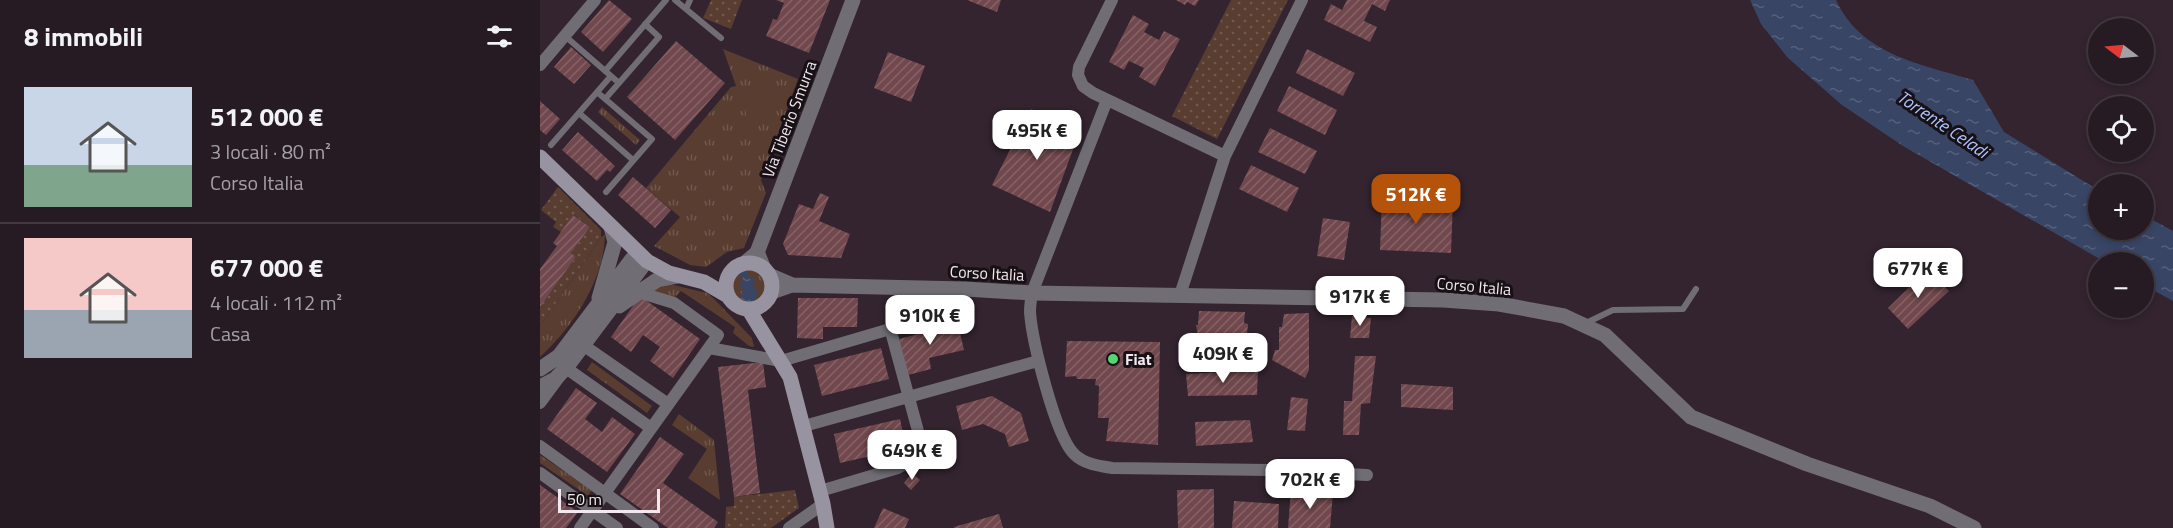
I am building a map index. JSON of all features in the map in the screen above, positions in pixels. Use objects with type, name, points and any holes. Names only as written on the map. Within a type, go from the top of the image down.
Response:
[{"type":"main road","points":[[540,156],[642,257],[661,270],[704,282],[728,296],[736,306],[754,308],[765,303],[772,292],[768,273],[753,263],[704,282]]},
{"type":"main road","points":[[728,296],[726,289],[734,270]]},
{"type":"main road","points":[[754,308],[765,336],[790,376],[827,528]]},
{"type":"street","points":[[540,66],[595,0]]},
{"type":"street","name":"Via Tiberio Smurra","points":[[758,250],[854,0]]},
{"type":"street","points":[[1112,0],[1081,60],[1078,75],[1083,86],[1107,100],[1226,156]]},
{"type":"street","points":[[1180,295],[1226,156],[1302,0]]},
{"type":"street","points":[[1107,100],[1032,293],[1030,310],[1038,361],[1065,442],[1074,454],[1090,464],[1113,468],[1270,470],[1366,475]]},
{"type":"street","points":[[540,403],[583,345],[598,315],[600,295],[614,247],[612,227]]},
{"type":"street","points":[[734,270],[758,250],[768,273],[792,285]]},
{"type":"street","points":[[540,369],[559,356],[642,267],[642,257]]},
{"type":"street","points":[[598,315],[662,278],[678,276]]},
{"type":"street","points":[[772,292],[792,285]]},
{"type":"street","name":"Corso Italia","points":[[792,285],[1032,293],[1454,301],[1499,304],[1564,316],[1605,335],[1690,417],[1807,464],[1930,506],[1974,528]]},
{"type":"street","points":[[709,348],[781,361],[938,315],[955,307],[965,290]]},
{"type":"street","points":[[580,528],[718,335],[674,303],[638,292]]},
{"type":"street","points":[[789,528],[821,497],[898,468],[912,460],[916,453],[918,431],[890,328]]},
{"type":"street","points":[[583,345],[668,404]]},
{"type":"street","points":[[804,426],[1038,361]]},
{"type":"street","points":[[540,387],[555,379],[566,368]]},
{"type":"street","points":[[566,368],[651,428]]},
{"type":"street","points":[[540,446],[653,528]]},
{"type":"street","points":[[540,473],[617,528]]},
{"type":"lane","points":[[605,71],[666,0]]},
{"type":"lane","points":[[675,0],[721,38]]},
{"type":"lane","points":[[686,9],[690,0]]},
{"type":"lane","points":[[605,99],[659,37],[645,24]]},
{"type":"lane","points":[[564,36],[619,83]]},
{"type":"lane","points":[[551,145],[611,76]]},
{"type":"lane","points":[[597,92],[652,138],[606,192]]},
{"type":"lane","points":[[579,113],[633,160]]},
{"type":"lane","points":[[1583,324],[1613,310],[1683,309],[1696,289]]},
{"type":"green space","points":[[711,0],[742,0],[731,29],[703,18]]},
{"type":"green space","points":[[1231,0],[1288,0],[1217,139],[1172,116]]},
{"type":"green space","points":[[723,49],[798,79],[761,180],[766,193],[744,248],[727,252],[706,267],[690,265],[654,246],[680,217],[646,188],[731,87],[736,86]]},
{"type":"green space","points":[[760,84],[770,91],[770,112],[754,127],[746,112],[745,101],[752,85]]},
{"type":"green space","points":[[602,107],[640,140],[636,145],[598,112]]},
{"type":"green space","points":[[558,187],[601,230],[601,237],[540,326],[540,307],[576,257],[571,253],[590,227],[574,215],[561,232],[553,227],[556,222],[541,210]]},
{"type":"green space","points":[[605,235],[599,269],[584,302],[564,332],[540,357],[540,326],[601,237]]},
{"type":"green space","points":[[750,266],[764,272],[770,286],[764,300],[750,306],[736,300],[730,286],[736,272]]},
{"type":"green space","points":[[665,283],[707,293],[752,338],[754,347],[749,346],[733,333],[735,327],[681,291],[674,298],[649,289]]},
{"type":"green space","points":[[592,362],[652,406],[647,413],[587,370]]},
{"type":"green space","points":[[679,414],[714,440],[720,500],[688,478],[707,449],[672,425]]},
{"type":"green space","points":[[540,455],[592,490],[588,496],[540,463]]},
{"type":"green space","points":[[795,490],[799,508],[771,528],[725,528],[726,507],[734,506],[734,497]]},
{"type":"water","name":"Torrente Celadi","points":[[1750,0],[1836,0],[1847,19],[1861,33],[1894,55],[1973,80],[2004,132],[2088,184],[2088,240],[2154,240],[2154,221],[2173,231],[2173,301],[2154,291],[2154,252],[2088,252],[1903,146],[1842,105],[1788,58],[1761,24]]},
{"type":"water","points":[[741,268],[748,270],[747,276],[755,279],[753,288],[758,290],[754,303],[740,299],[743,288],[740,287],[743,277],[739,276]]},
{"type":"building","points":[[609,0],[632,19],[603,52],[581,32]]},
{"type":"building","points":[[776,0],[830,0],[809,53],[766,36],[773,19],[777,20],[784,3]]},
{"type":"building","points":[[967,0],[1001,0],[997,12]]},
{"type":"building","points":[[1176,0],[1199,0],[1195,6],[1187,2],[1185,5]]},
{"type":"building","points":[[1347,0],[1390,0],[1385,11],[1372,4],[1364,21],[1377,27],[1370,42],[1324,20],[1331,4],[1342,10]]},
{"type":"building","points":[[1133,15],[1149,24],[1144,32],[1159,40],[1164,31],[1180,39],[1155,86],[1139,77],[1144,68],[1129,61],[1124,70],[1109,62]]},
{"type":"building","points":[[676,41],[725,83],[675,140],[627,97]]},
{"type":"building","points":[[571,47],[591,65],[574,84],[554,67]]},
{"type":"building","points":[[1307,49],[1355,73],[1343,96],[1296,73]]},
{"type":"building","points":[[888,52],[925,66],[911,102],[874,88]]},
{"type":"building","points":[[1289,86],[1337,110],[1325,135],[1277,111]]},
{"type":"building","points":[[540,101],[560,119],[546,135],[540,130]]},
{"type":"building","points":[[1031,109],[1079,133],[1050,212],[992,185]]},
{"type":"building","points":[[1270,128],[1317,151],[1305,174],[1258,152]]},
{"type":"building","points":[[578,132],[615,166],[610,172],[607,170],[597,181],[562,150]]},
{"type":"building","points":[[1251,165],[1299,188],[1287,212],[1239,189]]},
{"type":"building","points":[[633,177],[671,210],[655,228],[618,195]]},
{"type":"building","points":[[820,193],[829,197],[819,221],[850,234],[841,258],[788,255],[783,244],[799,204],[813,209]]},
{"type":"building","points":[[1382,197],[1453,200],[1451,253],[1380,250]]},
{"type":"building","points":[[573,215],[590,227],[571,253],[576,257],[540,307],[540,269],[557,246],[553,243]]},
{"type":"building","points":[[1323,218],[1350,222],[1344,260],[1317,256]]},
{"type":"building","points":[[1928,269],[1949,291],[1908,329],[1888,308]]},
{"type":"building","points":[[640,296],[700,339],[673,378],[650,361],[660,347],[643,335],[631,352],[611,337]]},
{"type":"building","points":[[798,298],[858,298],[857,327],[823,327],[823,339],[797,338]]},
{"type":"building","points":[[1199,311],[1245,312],[1244,323],[1248,324],[1247,334],[1244,337],[1234,336],[1233,339],[1208,339],[1208,336],[1198,336],[1196,325],[1198,325]]},
{"type":"building","points":[[1309,313],[1309,370],[1305,378],[1272,360],[1275,350],[1279,350],[1279,327],[1282,327],[1284,314]]},
{"type":"building","points":[[1352,316],[1371,318],[1369,338],[1350,338]]},
{"type":"building","points":[[958,324],[964,350],[929,358],[931,369],[908,375],[899,339],[918,334],[917,329],[936,325],[937,329]]},
{"type":"building","points":[[1067,341],[1160,342],[1158,445],[1106,441],[1109,418],[1098,418],[1099,386],[1095,385],[1096,379],[1065,377]]},
{"type":"building","points":[[881,348],[889,379],[822,396],[814,365]]},
{"type":"building","points":[[1355,356],[1376,356],[1370,403],[1361,404],[1359,435],[1343,435],[1344,401],[1352,401]]},
{"type":"building","points":[[763,362],[766,387],[748,390],[760,493],[734,497],[718,367]]},
{"type":"building","points":[[1258,370],[1257,395],[1188,396],[1186,374]]},
{"type":"building","points":[[1401,384],[1453,387],[1453,410],[1401,407]]},
{"type":"building","points":[[576,388],[597,403],[585,419],[602,432],[612,417],[635,434],[607,472],[547,429]]},
{"type":"building","points":[[992,396],[1021,413],[1029,441],[1009,447],[1005,434],[983,424],[962,430],[956,406]]},
{"type":"building","points":[[1291,397],[1308,399],[1305,431],[1287,430]]},
{"type":"building","points":[[900,419],[906,448],[840,463],[834,434]]},
{"type":"building","points":[[1250,420],[1253,442],[1196,446],[1195,422]]},
{"type":"building","points":[[660,437],[684,454],[663,483],[718,522],[714,528],[668,528],[620,494]]},
{"type":"building","points":[[912,473],[920,480],[911,490],[904,483]]},
{"type":"building","points":[[540,485],[578,512],[566,528],[540,528]]},
{"type":"building","points":[[1214,489],[1214,528],[1178,528],[1177,490]]},
{"type":"building","points":[[1291,490],[1333,493],[1330,528],[1288,528]]},
{"type":"building","points":[[1234,501],[1279,504],[1278,528],[1232,528]]},
{"type":"building","points":[[883,508],[909,519],[905,528],[874,528]]},
{"type":"building","points":[[999,514],[1003,528],[954,528],[954,527]]},
{"type":"place","name":"Fiat","points":[[1113,359]]}]
